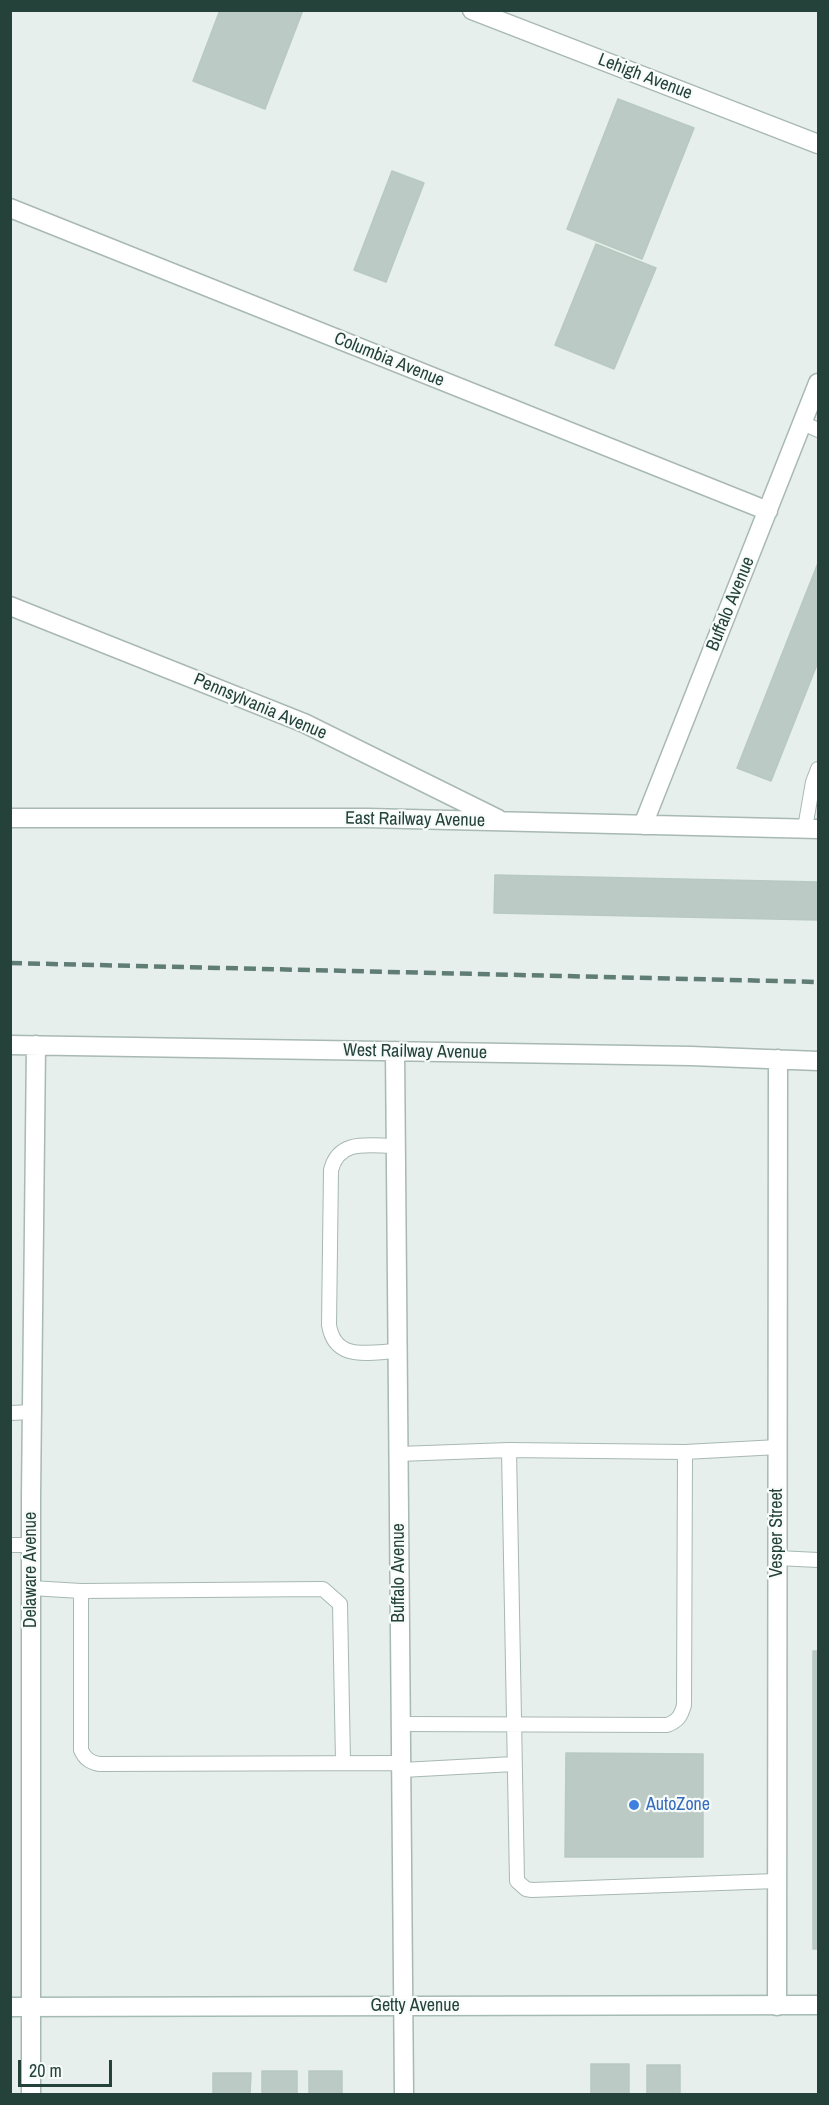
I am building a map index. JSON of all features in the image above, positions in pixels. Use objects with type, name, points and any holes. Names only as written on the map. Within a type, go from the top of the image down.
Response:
[{"type":"street","name":"Lehigh Avenue","points":[[472,10],[819,144]]},
{"type":"street","name":"Columbia Avenue","points":[[10,208],[768,511]]},
{"type":"street","name":"Buffalo Avenue","points":[[643,825],[768,511],[811,427],[819,384]]},
{"type":"street","name":"Pennsylvania Avenue","points":[[10,606],[304,723],[503,821]]},
{"type":"street","name":"East Railway Avenue","points":[[10,818],[367,818],[812,829]]},
{"type":"street","name":"West Railway Avenue","points":[[10,1045],[679,1056],[819,1061]]},
{"type":"street","name":"Delaware Avenue","points":[[31,2094],[31,1545],[36,1045]]},
{"type":"street","name":"Buffalo Avenue","points":[[395,1051],[404,2094]]},
{"type":"street","name":"Vesper Street","points":[[777,2006],[778,1059]]},
{"type":"street","name":"Getty Avenue","points":[[10,2007],[819,2006]]},
{"type":"lane","points":[[812,829],[813,782],[819,769]]},
{"type":"lane","points":[[395,1146],[354,1146],[346,1148],[333,1160],[329,1324],[334,1342],[343,1350],[354,1353],[398,1351]]},
{"type":"lane","points":[[10,1413],[32,1412]]},
{"type":"lane","points":[[398,1454],[509,1450],[685,1452],[778,1447]]},
{"type":"lane","points":[[509,1450],[515,1875],[520,1886],[532,1890],[776,1881]]},
{"type":"lane","points":[[400,1724],[667,1725],[675,1722],[682,1714],[684,1705],[685,1452]]},
{"type":"lane","points":[[10,1545],[31,1545]]},
{"type":"lane","points":[[777,1558],[819,1560]]},
{"type":"lane","points":[[31,1588],[81,1591],[323,1589],[340,1604],[343,1762]]},
{"type":"lane","points":[[81,1591],[81,1750],[91,1762],[117,1764],[343,1762],[401,1766],[514,1764]]},
{"type":"building","points":[[220,10],[303,10],[265,109],[193,81]]},
{"type":"building","points":[[618,99],[694,128],[642,259],[567,229]]},
{"type":"building","points":[[392,171],[424,183],[386,282],[354,270]]},
{"type":"building","points":[[596,244],[656,268],[614,369],[555,345]]},
{"type":"building","points":[[818,563],[818,662],[771,781],[737,768]]},
{"type":"building","points":[[495,875],[818,882],[818,920],[494,913]]},
{"type":"building","points":[[813,1651],[818,1651],[818,1949],[813,1949]]},
{"type":"building","name":"AutoZone","points":[[566,1753],[703,1754],[703,1857],[565,1857]]},
{"type":"building","points":[[591,2064],[629,2064],[629,2094],[591,2094]]},
{"type":"building","points":[[647,2065],[680,2065],[680,2094],[647,2094]]},
{"type":"building","points":[[262,2071],[297,2071],[297,2094],[262,2094]]},
{"type":"building","points":[[309,2071],[342,2071],[342,2094],[309,2094]]},
{"type":"building","points":[[213,2073],[251,2073],[250,2094],[213,2094]]},
{"type":"railway","points":[[10,963],[818,982]]},
{"type":"place","name":"AutoZone","points":[[634,1805]]}]
